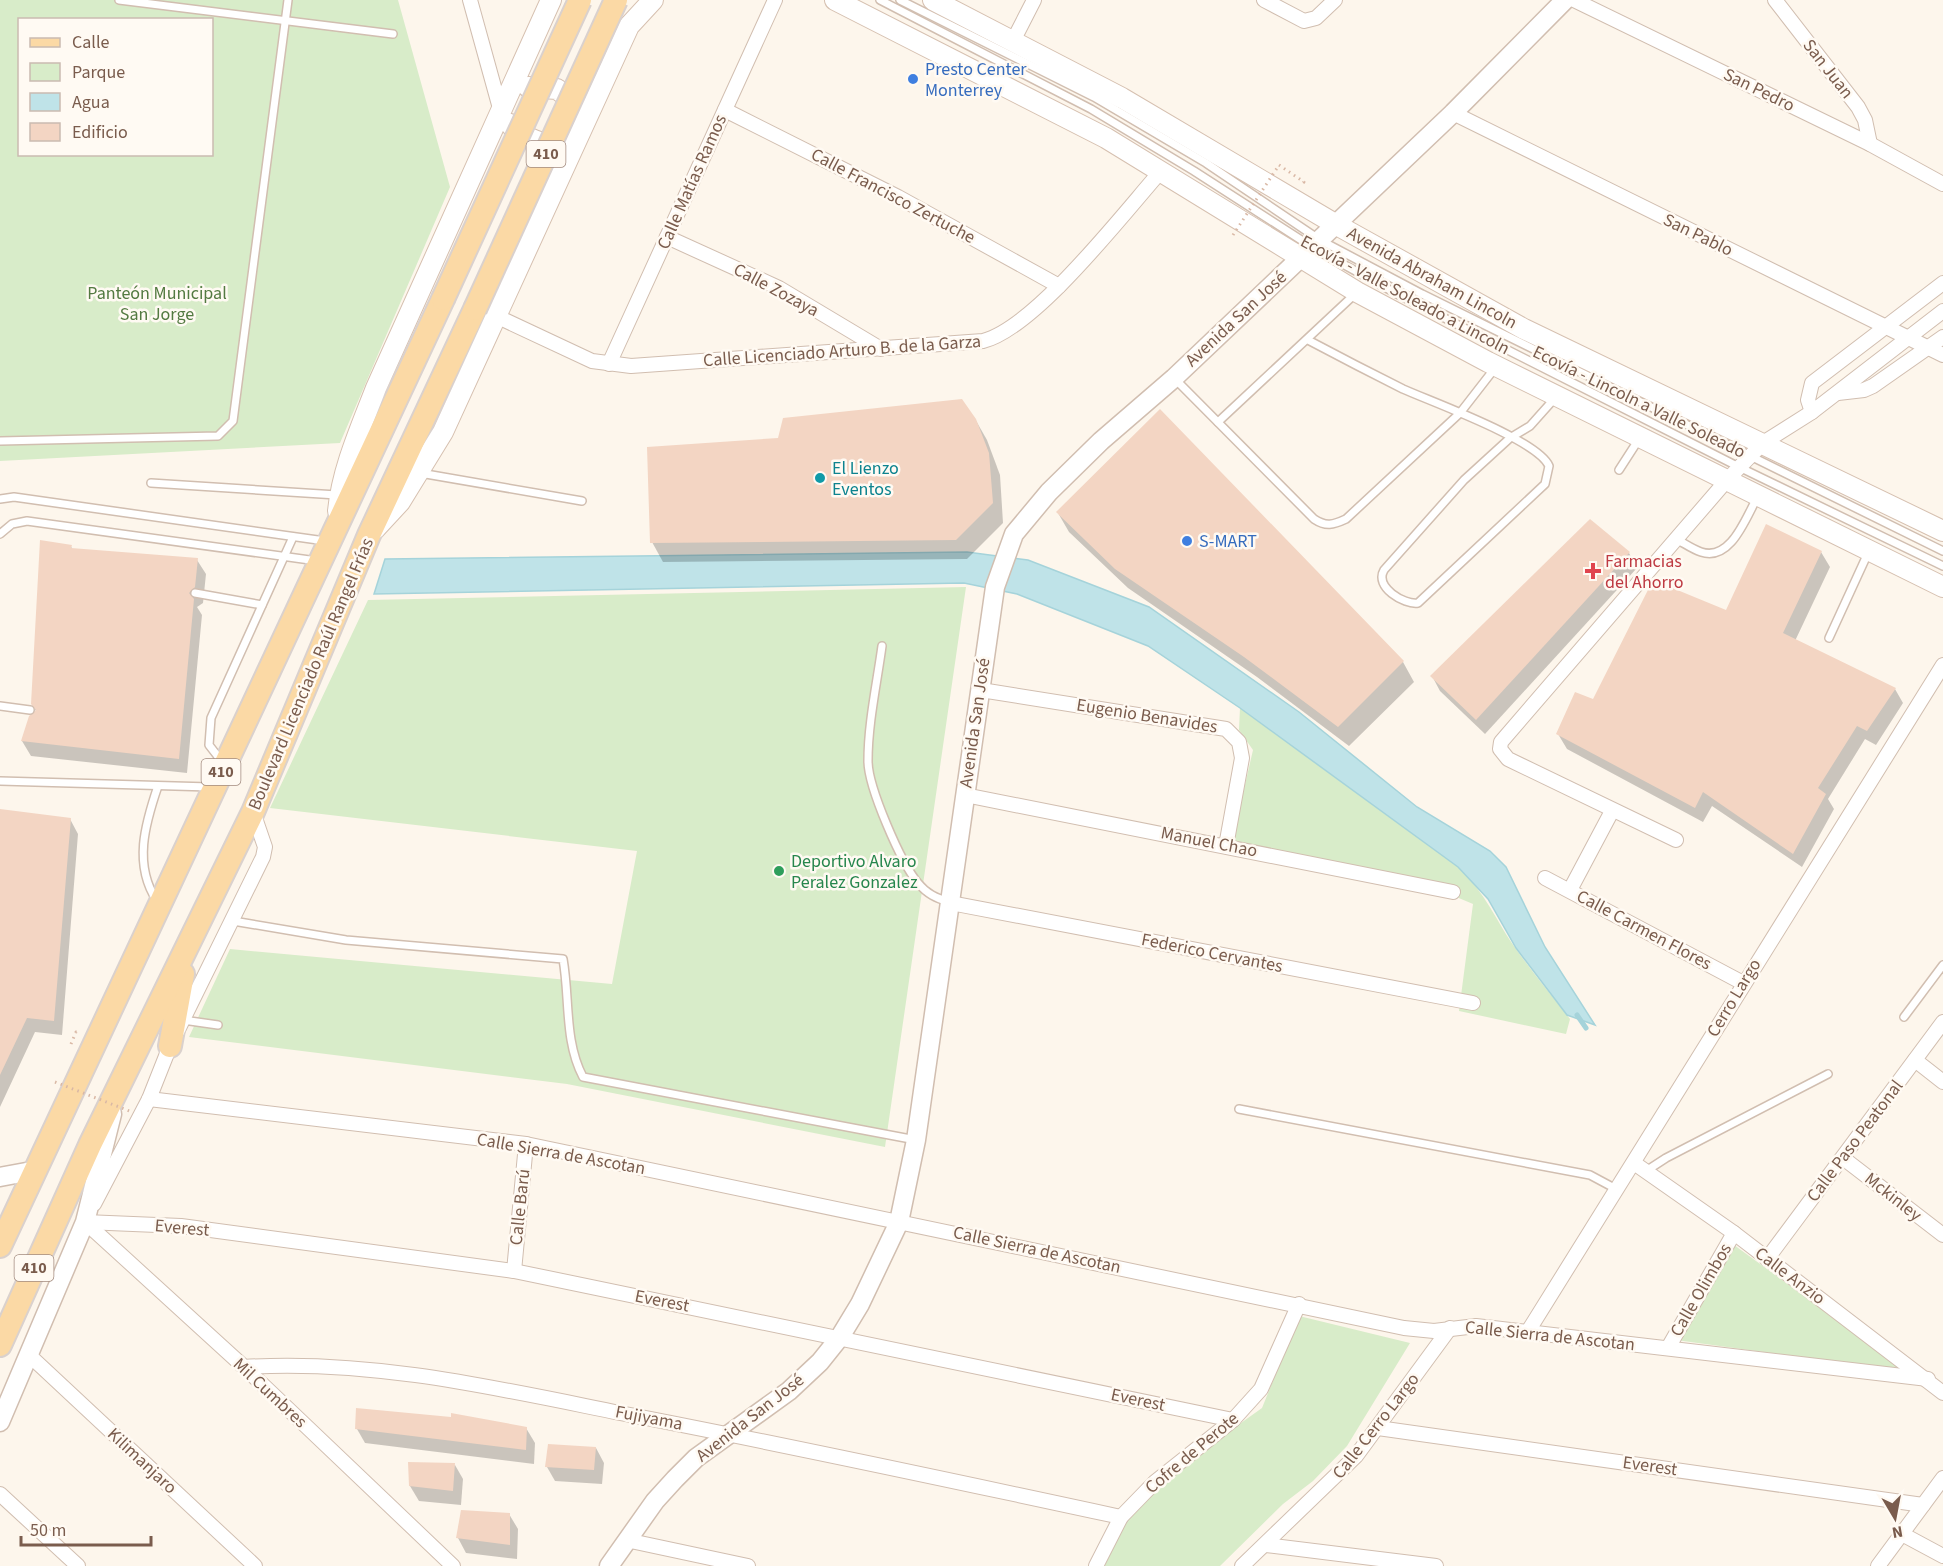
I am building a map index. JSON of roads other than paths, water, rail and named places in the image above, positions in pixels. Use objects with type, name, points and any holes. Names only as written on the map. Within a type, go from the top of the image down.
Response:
[{"type":"main road","points":[[330,545],[340,495],[376,388],[551,0]]},
{"type":"main road","name":"Boulevard Licenciado Raúl Rangel Frías","points":[[1,1243],[330,545],[580,0]]},
{"type":"main road","name":"Boulevard Licenciado Raúl Rangel Frías","points":[[0,1345],[69,1190],[253,812],[369,535],[476,309],[616,0]]},
{"type":"main road","points":[[369,535],[400,502],[420,473],[443,432],[498,317],[629,26],[652,0]]},
{"type":"main road","points":[[835,0],[1106,138],[1161,171],[1311,249],[1357,292],[1496,366],[1640,437],[1738,468],[1758,495],[1943,587]]},
{"type":"main road","name":"Avenida Abraham Lincoln","points":[[933,0],[1012,43],[1122,98],[1335,224],[1524,329],[1763,442],[1943,531]]},
{"type":"main road","points":[[509,94],[526,87],[557,89],[581,108],[586,122]]},
{"type":"main road","points":[[501,112],[514,129],[538,141],[559,146],[575,145]]},
{"type":"main road","points":[[170,1046],[188,947]]},
{"type":"street","points":[[470,0],[501,112]]},
{"type":"street","name":"Calle Matías Ramos","points":[[609,364],[775,0]]},
{"type":"street","points":[[1012,43],[1034,0]]},
{"type":"street","points":[[1264,0],[1304,21],[1316,18],[1335,0]]},
{"type":"street","name":"Avenida San José","points":[[609,1566],[626,1540],[675,1479],[728,1434],[789,1391],[820,1362],[860,1304],[899,1222],[916,1140],[995,587],[1014,534],[1049,492],[1101,441],[1174,378],[1311,249],[1453,113],[1565,0]]},
{"type":"street","name":"San Pedro","points":[[1574,0],[1870,144],[1943,184]]},
{"type":"street","name":"San Juan","points":[[1775,0],[1858,107],[1865,120],[1870,144]]},
{"type":"street","name":"Calle Francisco Zertuche","points":[[725,110],[898,196],[1059,285]]},
{"type":"street","name":"San Pablo","points":[[1453,113],[1943,355]]},
{"type":"street","name":"Calle Licenciado Arturo B. de la Garza","points":[[498,317],[571,352],[609,364],[631,366],[966,344],[994,338],[1017,324],[1059,285],[1161,171]]},
{"type":"street","name":"Calle Zozaya","points":[[667,237],[779,288],[881,350]]},
{"type":"street","points":[[1812,412],[1808,400],[1812,383],[1943,283]]},
{"type":"street","points":[[1676,840],[1612,811],[1504,756],[1500,749],[1500,742],[1763,442],[1812,412],[1943,311]]},
{"type":"street","points":[[1838,393],[1864,390],[1873,386],[1943,337]]},
{"type":"street","name":"Cerro Largo","points":[[1527,1333],[1618,1190],[1640,1167],[1743,983],[1943,665]]},
{"type":"street","name":"Eugenio Benavides","points":[[981,690],[1227,729],[1239,742],[1242,758],[1226,846]]},
{"type":"street","name":"Manuel Chao","points":[[965,795],[1453,892]]},
{"type":"street","points":[[1570,890],[1612,811]]},
{"type":"street","points":[[0,1422],[85,1222],[149,1099],[170,1046],[263,857],[265,847],[253,812]]},
{"type":"street","name":"Calle Carmen Flores","points":[[1545,878],[1743,983]]},
{"type":"street","name":"Federico Cervantes","points":[[951,903],[1473,1003]]},
{"type":"street","name":"Calle Paso Peatonal","points":[[1767,1259],[1943,1022]]},
{"type":"street","points":[[1915,1060],[1943,1082]]},
{"type":"street","points":[[85,1222],[117,1092]]},
{"type":"street","name":"Calle Sierra de Ascotan","points":[[149,1099],[526,1144],[1299,1304],[1404,1328],[1434,1331],[1476,1326],[1928,1379]]},
{"type":"street","name":"Calle Barú","points":[[514,1271],[526,1144]]},
{"type":"street","name":"Mckinley","points":[[1842,1158],[1943,1235]]},
{"type":"street","name":"Calle Anzio","points":[[1640,1167],[1734,1233],[1928,1379],[1943,1393]]},
{"type":"street","points":[[0,1177],[37,1170]]},
{"type":"street","name":"Everest","points":[[85,1222],[181,1226],[514,1271],[840,1336],[1233,1420]]},
{"type":"street","name":"Mil Cumbres","points":[[85,1222],[244,1367],[453,1566]]},
{"type":"street","name":"Calle Olimbos","points":[[1668,1348],[1734,1233]]},
{"type":"street","name":"Cofre de Perote","points":[[1096,1566],[1121,1517],[1155,1482],[1233,1420],[1261,1389],[1299,1304]]},
{"type":"street","name":"Calle Cerro Largo","points":[[1242,1566],[1342,1472],[1378,1428],[1450,1328]]},
{"type":"street","name":"Kilimanjaro","points":[[29,1355],[255,1566]]},
{"type":"street","name":"Fujiyama","points":[[244,1367],[292,1364],[365,1369],[496,1388],[728,1434],[1121,1517]]},
{"type":"street","name":"Everest","points":[[1378,1428],[1923,1505]]},
{"type":"street","points":[[1878,1566],[1943,1478]]},
{"type":"street","points":[[0,1494],[78,1566]]},
{"type":"street","points":[[1902,1534],[1943,1556]]},
{"type":"street","points":[[626,1540],[748,1566]]},
{"type":"street","points":[[1266,1545],[1436,1566]]},
{"type":"lane","points":[[120,0],[393,34]]},
{"type":"lane","points":[[0,441],[218,436],[233,421],[288,0]]},
{"type":"lane","name":"Ecovía - Valle Soleado a Lincoln","points":[[880,0],[1090,109],[1194,171],[1311,249],[1738,468],[1943,566]]},
{"type":"lane","name":"Ecovía - Lincoln a Valle Soleado","points":[[900,0],[1094,97],[1206,163],[1311,249],[1422,294],[1738,468],[1943,551]]},
{"type":"lane","points":[[1218,422],[1357,292]]},
{"type":"lane","points":[[1308,340],[1405,390],[1460,413],[1510,438],[1546,459],[1549,474],[1545,484],[1418,603],[1403,601],[1383,584],[1381,574],[1383,570],[1464,480],[1510,438],[1530,426],[1556,396]]},
{"type":"lane","points":[[1174,378],[1314,519],[1322,525],[1334,525],[1346,519],[1460,413],[1496,366]]},
{"type":"lane","points":[[1619,470],[1640,437]]},
{"type":"lane","points":[[420,473],[582,501]]},
{"type":"lane","points":[[151,483],[340,495]]},
{"type":"lane","points":[[1676,539],[1703,553],[1723,549],[1730,545],[1758,495]]},
{"type":"lane","points":[[0,499],[14,497],[293,537],[330,545]]},
{"type":"lane","points":[[0,534],[12,524],[27,521],[284,556],[330,545]]},
{"type":"lane","points":[[225,765],[209,745],[211,718],[293,537]]},
{"type":"lane","points":[[1829,638],[1852,583],[1869,550]]},
{"type":"lane","points":[[195,592],[262,605]]},
{"type":"lane","points":[[882,646],[868,753],[868,773],[882,811],[911,873],[932,897],[951,903]]},
{"type":"lane","points":[[0,706],[30,710]]},
{"type":"lane","points":[[0,781],[214,788]]},
{"type":"lane","points":[[158,786],[144,834],[143,866],[150,891],[160,906]]},
{"type":"lane","points":[[232,921],[346,940],[563,959],[570,1039],[576,1064],[583,1077],[916,1140]]},
{"type":"lane","points":[[1904,1017],[1943,965]]},
{"type":"lane","points":[[183,1020],[219,1025]]},
{"type":"lane","points":[[1640,1167],[1666,1158],[1828,1074]]},
{"type":"lane","points":[[1239,1109],[1590,1175],[1618,1190]]},
{"type":"water","points":[[967,552],[1028,560],[1149,607],[1299,712],[1417,807],[1490,851],[1506,867],[1545,947],[1595,1025],[1567,1015],[1516,948],[1488,899],[1458,867],[1240,708],[1148,646],[1017,594],[964,583],[374,594],[385,559]]},
{"type":"waterway","points":[[1577,1015],[1586,1028]]},
{"type":"place","name":"Presto Center Monterrey","points":[[913,79]]},
{"type":"place","name":"El Lienzo Eventos","points":[[820,478]]},
{"type":"place","name":"S-MART","points":[[1187,541]]},
{"type":"place","name":"Farmacias del Ahorro","points":[[1593,571]]},
{"type":"place","name":"Deportivo Alvaro Peralez Gonzalez","points":[[779,871]]},
{"type":"park label","name":"Panteón Municipal San Jorge","points":[[157,303]]}]
